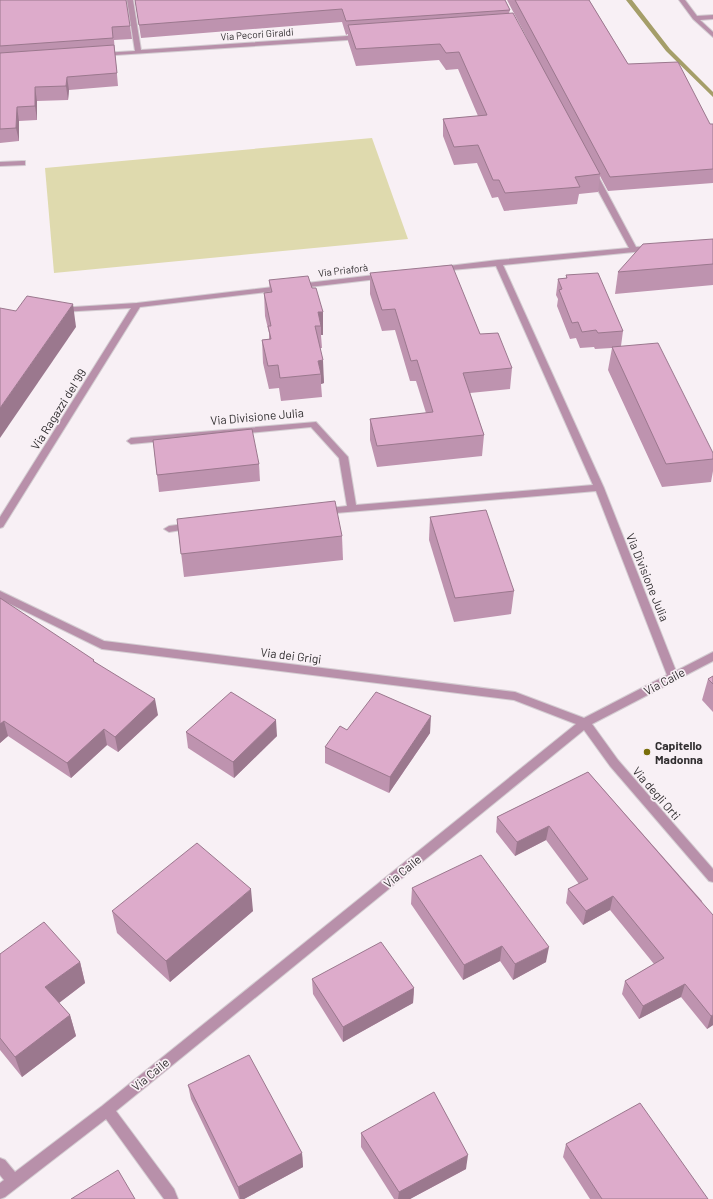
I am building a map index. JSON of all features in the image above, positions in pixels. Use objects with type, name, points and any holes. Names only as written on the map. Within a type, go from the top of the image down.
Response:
[{"type":"street","points":[[130,0],[138,52]]},
{"type":"street","points":[[682,0],[695,18],[713,35]]},
{"type":"street","points":[[695,18],[713,17]]},
{"type":"street","name":"Via Pecori Giraldi","points":[[92,56],[366,37]]},
{"type":"street","points":[[0,164],[22,163]]},
{"type":"street","points":[[589,166],[633,249]]},
{"type":"street","points":[[432,270],[498,262],[662,247]]},
{"type":"street","name":"Via Divisione Julia","points":[[498,262],[599,488],[673,676]]},
{"type":"street","name":"Via Priaforà","points":[[53,310],[137,305],[393,274]]},
{"type":"street","name":"Via Ragazzi del '99","points":[[0,525],[137,305]]},
{"type":"street","name":"Via Divisione Julia","points":[[131,441],[313,424],[343,457],[352,508]]},
{"type":"street","points":[[314,512],[599,488]]},
{"type":"street","points":[[169,529],[200,525]]},
{"type":"street","name":"Via dei Grigi","points":[[0,595],[102,645],[515,696],[585,723]]},
{"type":"street","name":"Via Caile","points":[[0,1192],[107,1110],[585,723],[713,656]]},
{"type":"street","name":"Via degli Orti","points":[[585,723],[614,763],[713,877]]},
{"type":"street","points":[[107,1110],[169,1194],[171,1199]]},
{"type":"street","points":[[0,1165],[14,1181]]},
{"type":"shaded area","points":[[372,138],[408,239],[54,273],[45,168]]},
{"type":"building","points":[[0,0],[126,0],[130,26],[112,27],[113,38],[0,46]]},
{"type":"building","points":[[135,0],[505,0],[510,10],[346,21],[342,9],[139,25]]},
{"type":"building","points":[[515,0],[589,0],[628,64],[678,62],[710,124],[713,124],[713,169],[610,177]]},
{"type":"building","points":[[513,13],[600,174],[575,177],[580,187],[505,193],[499,180],[493,180],[478,145],[454,147],[443,119],[487,115],[459,52],[446,53],[440,44],[356,49],[348,25]]},
{"type":"building","points":[[114,45],[117,73],[67,77],[66,86],[35,87],[35,106],[17,107],[16,128],[0,129],[0,53]]},
{"type":"building","points":[[713,239],[713,264],[618,272],[643,244]]},
{"type":"building","points":[[452,265],[480,334],[498,333],[512,368],[463,373],[484,435],[377,446],[370,419],[433,412],[417,360],[411,361],[395,309],[382,310],[370,273]]},
{"type":"building","points":[[598,273],[623,331],[598,333],[596,330],[582,332],[578,322],[572,323],[559,290],[562,289],[558,279],[567,278],[566,275]]},
{"type":"building","points":[[308,276],[312,288],[316,288],[323,312],[318,312],[321,326],[315,326],[323,360],[318,361],[321,374],[280,378],[278,365],[268,366],[262,340],[271,339],[268,326],[271,326],[264,293],[272,292],[269,280]]},
{"type":"building","points":[[27,296],[73,304],[0,408],[0,308],[16,311]]},
{"type":"building","points":[[658,343],[713,453],[713,459],[666,464],[612,347]]},
{"type":"building","points":[[252,429],[259,464],[157,475],[153,440]]},
{"type":"building","points":[[335,501],[342,536],[181,554],[177,519]]},
{"type":"building","points":[[486,510],[514,591],[455,598],[430,517]]},
{"type":"building","points":[[0,598],[94,660],[93,661],[155,699],[115,737],[104,729],[67,763],[4,721],[0,724]]},
{"type":"building","points":[[713,676],[713,684],[708,679]]},
{"type":"building","points":[[231,692],[276,720],[233,762],[186,732]]},
{"type":"building","points":[[376,692],[431,716],[390,777],[325,747],[340,726],[347,730]]},
{"type":"building","points":[[588,772],[713,915],[713,1015],[711,1016],[685,984],[643,1006],[625,981],[664,958],[613,896],[586,911],[568,889],[588,879],[549,826],[517,842],[497,817]]},
{"type":"building","points":[[197,843],[251,889],[166,961],[112,911]]},
{"type":"building","points":[[481,855],[549,947],[515,964],[502,946],[464,965],[412,888]]},
{"type":"building","points":[[44,922],[80,962],[45,987],[70,1015],[15,1057],[0,1038],[0,954]]},
{"type":"building","points":[[381,942],[414,988],[343,1027],[312,979]]},
{"type":"building","points":[[249,1055],[302,1153],[238,1187],[188,1085]]},
{"type":"building","points":[[434,1092],[468,1155],[399,1192],[361,1133]]},
{"type":"building","points":[[640,1103],[708,1199],[602,1199],[566,1144]]},
{"type":"building","points":[[118,1170],[135,1199],[71,1199]]},
{"type":"waterway","points":[[629,0],[668,50],[713,95]]},
{"type":"place","name":"Capitello Madonna","points":[[647,752]]}]
